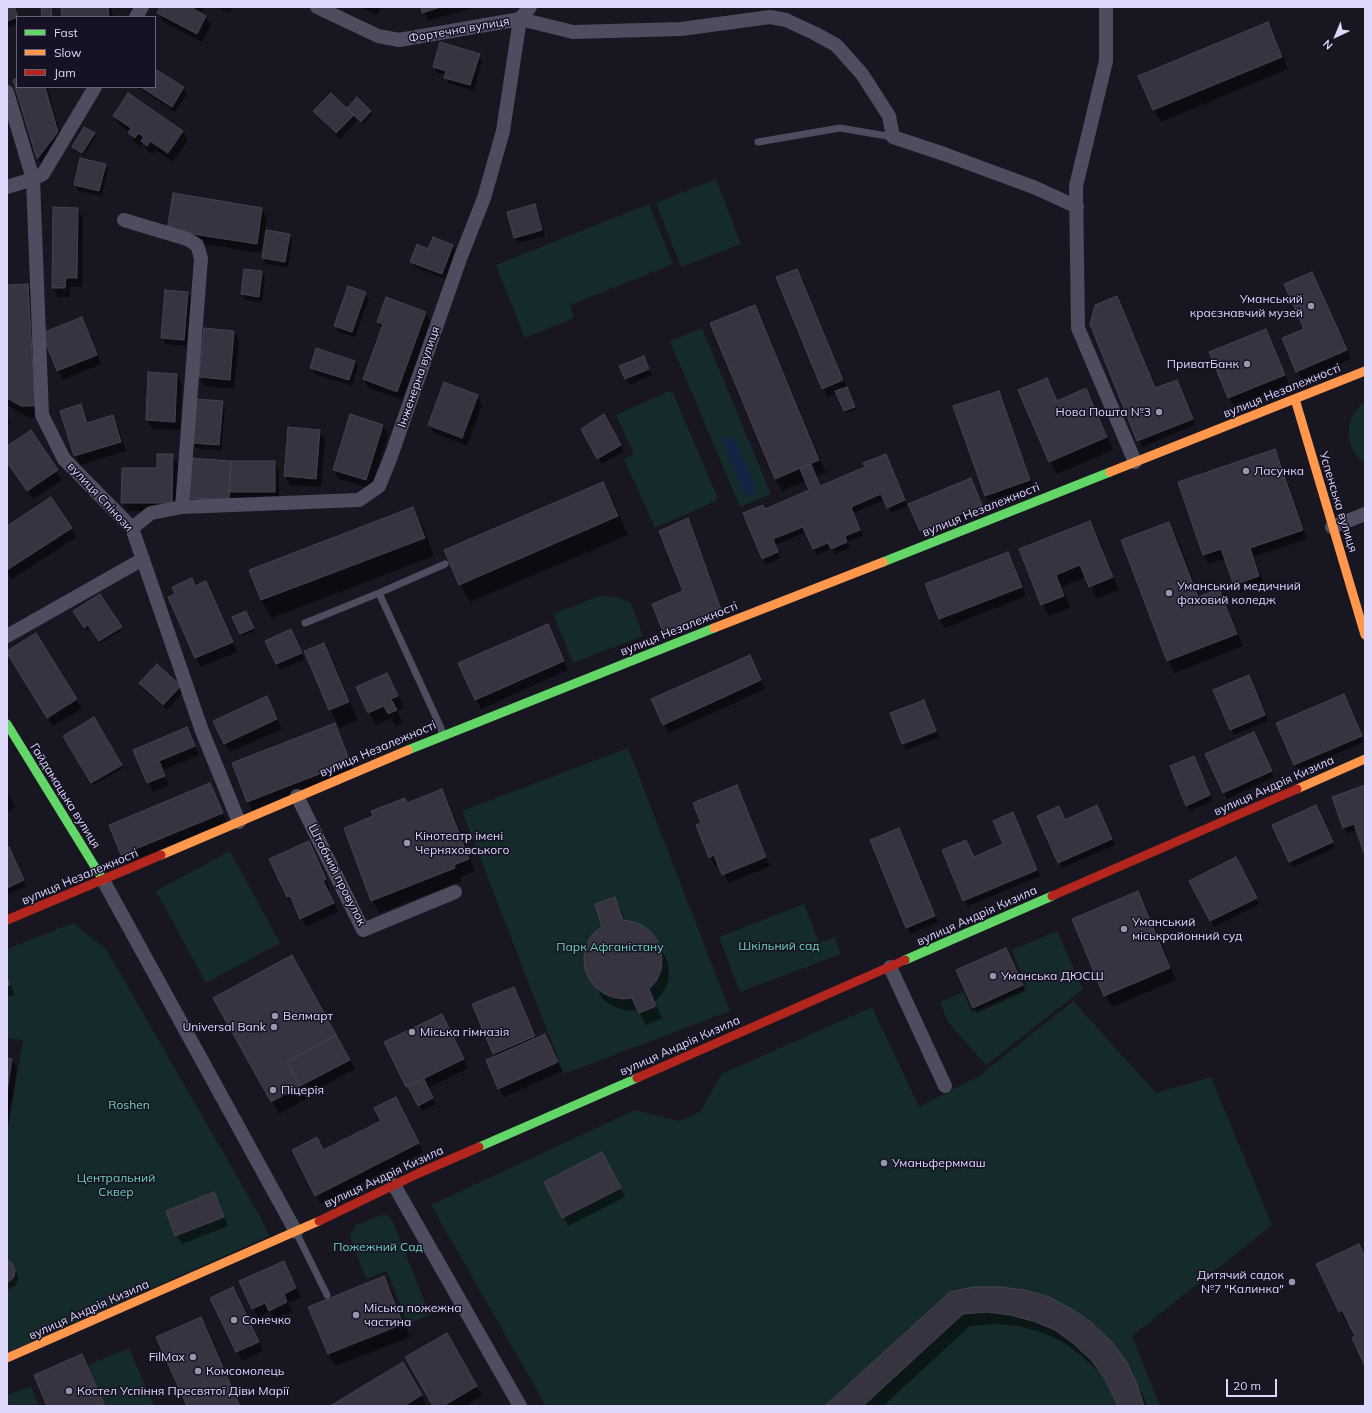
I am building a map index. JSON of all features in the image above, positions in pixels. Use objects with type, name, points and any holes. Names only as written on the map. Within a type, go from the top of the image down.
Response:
[{"type":"street","points":[[137,16],[142,7]]},
{"type":"street","name":"Фортечна вулиця","points":[[317,7],[378,36],[399,40],[520,19],[530,7]]},
{"type":"street","points":[[1106,7],[1106,61],[1076,186],[1078,328],[1135,462]]},
{"type":"street","points":[[520,19],[573,32],[681,29],[770,17],[786,20],[836,45],[862,74],[889,116],[893,137],[1036,188],[1077,207]]},
{"type":"street","name":"Інженерна вулиця","points":[[132,528],[151,513],[182,507],[359,500],[379,486],[390,459],[460,259],[484,198],[503,131],[520,19]]},
{"type":"street","points":[[7,187],[33,179],[43,174],[94,88]]},
{"type":"street","name":"вулиця Спінози","points":[[7,92],[33,179],[42,414],[64,459],[132,528],[202,731],[239,822]]},
{"type":"street","points":[[124,220],[187,239],[197,245],[201,258],[182,507]]},
{"type":"street","name":"вулиця Незалежності","points":[[7,920],[297,796],[442,736],[1365,371]]},
{"type":"street","name":"Успенська вулиця","points":[[1295,399],[1365,635]]},
{"type":"street","points":[[1332,527],[1365,514]]},
{"type":"street","points":[[7,636],[143,559]]},
{"type":"street","name":"Гайдамацька вулиця","points":[[7,724],[103,880]]},
{"type":"street","name":"вулиця Андрія Кизила","points":[[7,1358],[296,1232],[394,1184],[1365,759]]},
{"type":"street","name":"Штабний провулок","points":[[297,796],[363,930],[455,892]]},
{"type":"street","points":[[103,880],[296,1232]]},
{"type":"street","points":[[890,967],[945,1086]]},
{"type":"street","points":[[394,1184],[520,1406]]},
{"type":"lane","points":[[758,142],[840,128],[893,137]]},
{"type":"lane","points":[[305,623],[379,593],[444,564]]},
{"type":"lane","points":[[379,593],[441,728],[442,736]]},
{"type":"lane","points":[[296,1232],[327,1295]]},
{"type":"green space","points":[[716,179],[741,244],[681,267],[656,203]]},
{"type":"green space","points":[[649,204],[673,264],[570,305],[574,318],[525,338],[496,265]]},
{"type":"green space","points":[[702,328],[771,494],[740,507],[670,341]]},
{"type":"green space","points":[[669,391],[673,393],[717,496],[716,501],[655,528],[624,459],[634,454],[616,415]]},
{"type":"green space","points":[[1365,401],[1365,464],[1356,455],[1351,446],[1349,426],[1352,416]]},
{"type":"green space","points":[[599,596],[617,597],[631,603],[643,636],[573,663],[553,614]]},
{"type":"green space","name":"Парк Афганістану","points":[[628,748],[730,1011],[564,1074],[462,811]]},
{"type":"green space","points":[[230,851],[280,943],[206,983],[156,891]]},
{"type":"green space","name":"Шкільний сад","points":[[804,904],[819,943],[835,937],[841,954],[740,992],[719,937]]},
{"type":"green space","name":"Центральний Сквер","points":[[73,923],[106,949],[261,1218],[269,1236],[7,1353],[7,1133],[23,1040],[7,1038],[7,949]]},
{"type":"green space","points":[[1057,931],[1083,989],[986,1065],[948,1022],[940,1002],[963,992],[972,1012],[1027,988],[1012,950]]},
{"type":"green space","name":"Уманьферммаш","points":[[1073,1001],[1156,1093],[1211,1077],[1272,1225],[1132,1336],[1160,1406],[546,1406],[431,1205],[635,1110],[678,1121],[700,1112],[722,1074],[872,1007],[919,1107],[979,1076]]},
{"type":"green space","name":"Пожежний Сад","points":[[385,1215],[391,1219],[394,1225],[430,1315],[408,1324],[387,1271],[366,1279],[350,1235],[356,1225]]},
{"type":"green space","points":[[129,1348],[154,1406],[105,1406],[88,1365]]},
{"type":"green space","points":[[31,1386],[39,1406],[7,1406],[7,1395]]},
{"type":"water","points":[[733,436],[757,488],[755,493],[751,495],[746,494],[743,490],[723,444],[723,440],[727,437]]},
{"type":"building","points":[[7,7],[14,7],[18,16],[7,21]]},
{"type":"building","points":[[41,7],[51,7],[52,16],[42,16]]},
{"type":"building","points":[[61,7],[108,7],[109,16],[62,16]]},
{"type":"building","points":[[160,7],[195,7],[194,9],[206,16],[197,34],[157,13]]},
{"type":"building","points":[[421,7],[441,7],[422,13]]},
{"type":"building","points":[[1268,22],[1282,57],[1153,110],[1138,76]]},
{"type":"building","points":[[440,42],[480,54],[470,85],[444,78],[446,71],[433,67]]},
{"type":"building","points":[[156,70],[184,87],[172,107],[143,88],[156,88]]},
{"type":"building","points":[[16,78],[16,88],[45,88],[58,132],[37,159],[13,80]]},
{"type":"building","points":[[128,93],[183,131],[168,153],[150,141],[147,146],[141,141],[144,137],[138,133],[135,138],[128,133],[131,128],[113,116]]},
{"type":"building","points":[[331,93],[354,115],[336,133],[313,111]]},
{"type":"building","points":[[357,97],[371,111],[361,122],[347,108]]},
{"type":"building","points":[[84,127],[95,133],[82,153],[72,147]]},
{"type":"building","points":[[80,158],[106,164],[99,191],[74,185]]},
{"type":"building","points":[[173,193],[262,208],[257,244],[167,230]]},
{"type":"building","points":[[535,204],[542,230],[514,238],[507,212]]},
{"type":"building","points":[[53,207],[78,208],[77,278],[66,278],[65,288],[52,288]]},
{"type":"building","points":[[266,230],[290,234],[285,262],[262,258]]},
{"type":"building","points":[[433,237],[453,245],[442,274],[410,262],[417,244],[428,249]]},
{"type":"building","points":[[244,269],[262,271],[259,297],[241,294]]},
{"type":"building","points":[[797,269],[843,380],[822,389],[776,277]]},
{"type":"building","name":"Уманський краєзнавчий музей","points":[[1312,272],[1347,350],[1296,372],[1282,338],[1304,329],[1284,284]]},
{"type":"building","points":[[28,284],[35,406],[21,406],[7,398],[7,285]]},
{"type":"building","points":[[348,286],[366,292],[352,332],[334,326]]},
{"type":"building","points":[[165,290],[188,292],[184,340],[161,338]]},
{"type":"building","points":[[1117,296],[1155,388],[1177,380],[1193,419],[1137,441],[1090,324],[1095,305]]},
{"type":"building","points":[[386,297],[426,312],[397,392],[363,379],[383,324],[377,322]]},
{"type":"building","points":[[755,305],[819,460],[775,479],[710,323]]},
{"type":"building","points":[[82,317],[97,355],[57,371],[42,333]]},
{"type":"building","points":[[204,328],[234,331],[230,380],[199,377]]},
{"type":"building","name":"ПриватБанк","points":[[1266,329],[1285,375],[1228,398],[1209,352]]},
{"type":"building","points":[[316,348],[355,361],[349,380],[310,368]]},
{"type":"building","points":[[644,356],[649,369],[625,379],[619,366]]},
{"type":"building","points":[[148,372],[177,374],[175,422],[146,420]]},
{"type":"building","points":[[1047,378],[1057,401],[1086,388],[1107,437],[1049,462],[1018,390]]},
{"type":"building","points":[[444,382],[478,395],[462,438],[428,425]]},
{"type":"building","points":[[847,387],[855,407],[844,411],[835,391]]},
{"type":"building","points":[[999,391],[1030,480],[985,496],[953,406]]},
{"type":"building","points":[[196,399],[223,401],[219,445],[192,443]]},
{"type":"building","points":[[81,404],[87,423],[113,415],[121,442],[74,456],[60,411]]},
{"type":"building","points":[[350,414],[383,425],[366,480],[333,470]]},
{"type":"building","points":[[604,414],[621,445],[597,459],[581,429]]},
{"type":"building","points":[[288,427],[320,430],[316,479],[284,476]]},
{"type":"building","points":[[31,430],[58,470],[27,491],[7,462],[7,446]]},
{"type":"building","points":[[1275,449],[1303,530],[1250,548],[1259,576],[1234,585],[1221,549],[1203,555],[1178,482]]},
{"type":"building","points":[[157,454],[173,454],[172,503],[121,503],[122,468],[157,468]]},
{"type":"building","points":[[886,454],[905,500],[887,508],[881,494],[851,507],[860,530],[845,536],[847,542],[831,549],[828,543],[813,549],[803,527],[773,539],[778,552],[762,559],[743,513],[763,505],[765,509],[809,490],[800,469],[811,464],[820,486],[865,467],[863,463]]},
{"type":"building","points":[[190,458],[231,461],[229,500],[187,498]]},
{"type":"building","points":[[231,461],[275,461],[275,492],[229,492]]},
{"type":"building","points":[[971,478],[982,505],[920,531],[908,504]]},
{"type":"building","points":[[603,482],[618,516],[459,585],[444,550]]},
{"type":"building","points":[[51,497],[72,528],[7,570],[7,526]]},
{"type":"building","points":[[413,507],[425,538],[261,600],[249,570]]},
{"type":"building","points":[[688,518],[721,609],[663,632],[652,604],[683,591],[659,531]]},
{"type":"building","points":[[1090,521],[1113,577],[1089,587],[1080,565],[1056,575],[1064,596],[1041,605],[1019,549]]},
{"type":"building","name":"Уманський медичний фаховий коледж","points":[[1169,522],[1198,597],[1219,589],[1237,634],[1167,661],[1121,540]]},
{"type":"building","points":[[1008,552],[1022,587],[939,619],[925,584]]},
{"type":"building","points":[[192,578],[195,586],[206,581],[233,642],[195,658],[168,597],[175,594],[172,587]]},
{"type":"building","points":[[100,594],[122,627],[99,641],[88,625],[84,628],[73,611]]},
{"type":"building","points":[[246,611],[254,628],[240,634],[232,617]]},
{"type":"building","points":[[548,624],[564,661],[475,700],[458,663]]},
{"type":"building","points":[[291,629],[302,653],[276,664],[265,641]]},
{"type":"building","points":[[36,633],[77,699],[47,718],[7,653],[7,651]]},
{"type":"building","points":[[324,643],[349,702],[329,710],[304,651]]},
{"type":"building","points":[[750,655],[761,680],[663,725],[651,699]]},
{"type":"building","points":[[157,664],[181,686],[163,705],[139,683]]},
{"type":"building","points":[[387,673],[398,696],[391,699],[397,710],[388,714],[384,706],[368,713],[356,687]]},
{"type":"building","points":[[1249,675],[1265,715],[1230,730],[1213,690]]},
{"type":"building","points":[[1344,694],[1362,736],[1294,765],[1276,723]]},
{"type":"building","points":[[267,696],[277,719],[224,744],[213,721]]},
{"type":"building","points":[[924,700],[936,731],[902,744],[890,713]]},
{"type":"building","points":[[94,717],[122,765],[91,783],[63,736]]},
{"type":"building","points":[[335,723],[350,762],[247,802],[232,763]]},
{"type":"building","points":[[187,727],[195,746],[159,761],[165,776],[147,783],[133,750]]},
{"type":"building","points":[[1254,732],[1272,771],[1223,793],[1205,754]]},
{"type":"building","points":[[1194,756],[1210,795],[1186,806],[1170,766]]},
{"type":"building","points":[[210,783],[223,813],[121,855],[109,825]]},
{"type":"building","points":[[737,785],[766,857],[722,875],[714,855],[709,858],[696,825],[701,823],[693,803]]},
{"type":"building","points":[[1365,785],[1365,856],[1354,824],[1343,828],[1332,797]]},
{"type":"building","name":"Кінотеатр імені Черняховського","points":[[442,789],[469,859],[454,865],[455,868],[371,901],[344,828],[373,816],[371,811],[405,798],[407,803]]},
{"type":"building","points":[[1097,805],[1112,839],[1058,863],[1037,816],[1059,806],[1065,820]]},
{"type":"building","points":[[1316,805],[1333,842],[1289,862],[1272,825]]},
{"type":"building","points":[[1013,812],[1037,870],[963,901],[942,850],[966,840],[974,857],[1003,844],[993,821]]},
{"type":"building","points":[[899,828],[935,916],[906,928],[870,840]]},
{"type":"building","points":[[309,841],[326,879],[323,881],[334,903],[300,919],[290,896],[287,897],[269,859]]},
{"type":"building","points":[[9,847],[24,880],[7,888],[7,848]]},
{"type":"building","points":[[1236,857],[1257,898],[1210,921],[1189,881]]},
{"type":"building","points":[[1138,891],[1170,968],[1104,996],[1072,919]]},
{"type":"building","points":[[615,897],[623,920],[634,922],[651,932],[657,940],[661,950],[661,970],[657,980],[649,989],[656,1006],[639,1013],[632,998],[623,999],[612,997],[595,987],[589,979],[585,969],[585,949],[589,939],[602,927],[595,904]]},
{"type":"building","points":[[1006,948],[1023,985],[973,1008],[956,970]]},
{"type":"building","name":"Велмарт","points":[[292,955],[336,1035],[287,1062],[300,1086],[271,1102],[213,998]]},
{"type":"building","points":[[7,977],[10,985],[7,986]]},
{"type":"building","points":[[514,987],[535,1036],[493,1054],[472,1004]]},
{"type":"building","points":[[442,1014],[464,1059],[406,1087],[384,1042]]},
{"type":"building","points":[[545,1034],[558,1062],[498,1089],[486,1060]]},
{"type":"building","points":[[336,1035],[350,1060],[300,1086],[287,1062]]},
{"type":"building","points":[[7,1058],[12,1059],[7,1092]]},
{"type":"building","points":[[424,1079],[433,1098],[418,1106],[408,1087]]},
{"type":"building","points":[[396,1097],[419,1143],[315,1196],[292,1150],[317,1137],[323,1150],[381,1121],[374,1108]]},
{"type":"building","points":[[602,1152],[621,1188],[562,1218],[544,1182]]},
{"type":"building","points":[[214,1192],[224,1217],[175,1236],[166,1211]]},
{"type":"building","points":[[1359,1244],[1365,1257],[1365,1366],[1352,1338],[1355,1336],[1342,1310],[1339,1312],[1316,1264]]},
{"type":"building","points":[[7,1260],[12,1263],[15,1270],[14,1277],[7,1283]]},
{"type":"building","points":[[284,1261],[296,1288],[284,1294],[287,1302],[269,1311],[265,1303],[252,1309],[239,1281]]},
{"type":"building","name":"Міська пожежна частина","points":[[384,1276],[403,1324],[328,1354],[308,1307]]},
{"type":"building","name":"Сонечко","points":[[233,1287],[259,1342],[236,1352],[210,1298]]},
{"type":"building","points":[[974,1287],[1000,1287],[1025,1290],[1049,1297],[1072,1309],[1092,1323],[1111,1341],[1126,1361],[1137,1384],[1144,1406],[1118,1406],[1105,1379],[1091,1360],[1074,1344],[1055,1330],[1033,1321],[1010,1315],[987,1312],[963,1314],[863,1406],[825,1406],[950,1292]]},
{"type":"building","name":"Комсомолець","points":[[201,1317],[240,1406],[187,1406],[156,1337]]},
{"type":"building","points":[[447,1333],[477,1386],[443,1406],[433,1406],[405,1357]]},
{"type":"building","name":"Костел Успіння Пресвятої Діви Марії","points":[[82,1354],[105,1406],[47,1406],[34,1375]]},
{"type":"building","points":[[403,1362],[422,1395],[404,1406],[330,1406]]},
{"type":"traffic: fast","points":[[883,562],[1110,472]]},
{"type":"traffic: fast","points":[[408,750],[714,628]]},
{"type":"traffic: fast","points":[[7,724],[103,880]]},
{"type":"traffic: fast","points":[[905,960],[1052,896]]},
{"type":"traffic: fast","points":[[479,1147],[637,1078]]},
{"type":"traffic: slow","points":[[1110,472],[1365,371]]},
{"type":"traffic: slow","points":[[1295,399],[1365,635]]},
{"type":"traffic: slow","points":[[714,628],[883,562]]},
{"type":"traffic: slow","points":[[161,855],[408,750]]},
{"type":"traffic: slow","points":[[1297,789],[1365,759]]},
{"type":"traffic: slow","points":[[7,1358],[319,1221]]},
{"type":"traffic: jam","points":[[1052,896],[1297,789]]},
{"type":"traffic: jam","points":[[7,920],[161,855]]},
{"type":"traffic: jam","points":[[637,1078],[905,960]]},
{"type":"traffic: jam","points":[[319,1221],[419,1173],[479,1147]]},
{"type":"place","name":"Уманський краєзнавчий музей","points":[[1311,306]]},
{"type":"place","name":"ПриватБанк","points":[[1247,364]]},
{"type":"place","name":"Нова Пошта №3","points":[[1159,412]]},
{"type":"place","name":"Ласунка","points":[[1246,471]]},
{"type":"place","name":"Уманський медичний фаховий коледж","points":[[1169,593]]},
{"type":"place","name":"Кінотеатр імені Черняховського","points":[[407,843]]},
{"type":"place","name":"Уманський міськрайонний суд","points":[[1124,929]]},
{"type":"place","name":"Уманська ДЮСШ","points":[[993,976]]},
{"type":"place","name":"Велмарт","points":[[275,1016]]},
{"type":"place","name":"Universal Bank","points":[[274,1027]]},
{"type":"place","name":"Міська гімназія","points":[[412,1032]]},
{"type":"place","name":"Піцерія","points":[[273,1090]]},
{"type":"place","name":"Уманьферммаш","points":[[884,1163]]},
{"type":"place","name":"Дитячий садок №7 \"Калинка\"","points":[[1292,1282]]},
{"type":"place","name":"Міська пожежна частина","points":[[356,1315]]},
{"type":"place","name":"Сонечко","points":[[234,1320]]},
{"type":"place","name":"FilMax","points":[[193,1357]]},
{"type":"place","name":"Комсомолець","points":[[198,1371]]},
{"type":"place","name":"Костел Успіння Пресвятої Діви Марії","points":[[69,1391]]},
{"type":"park label","name":"Roshen","points":[[129,1105]]}]
